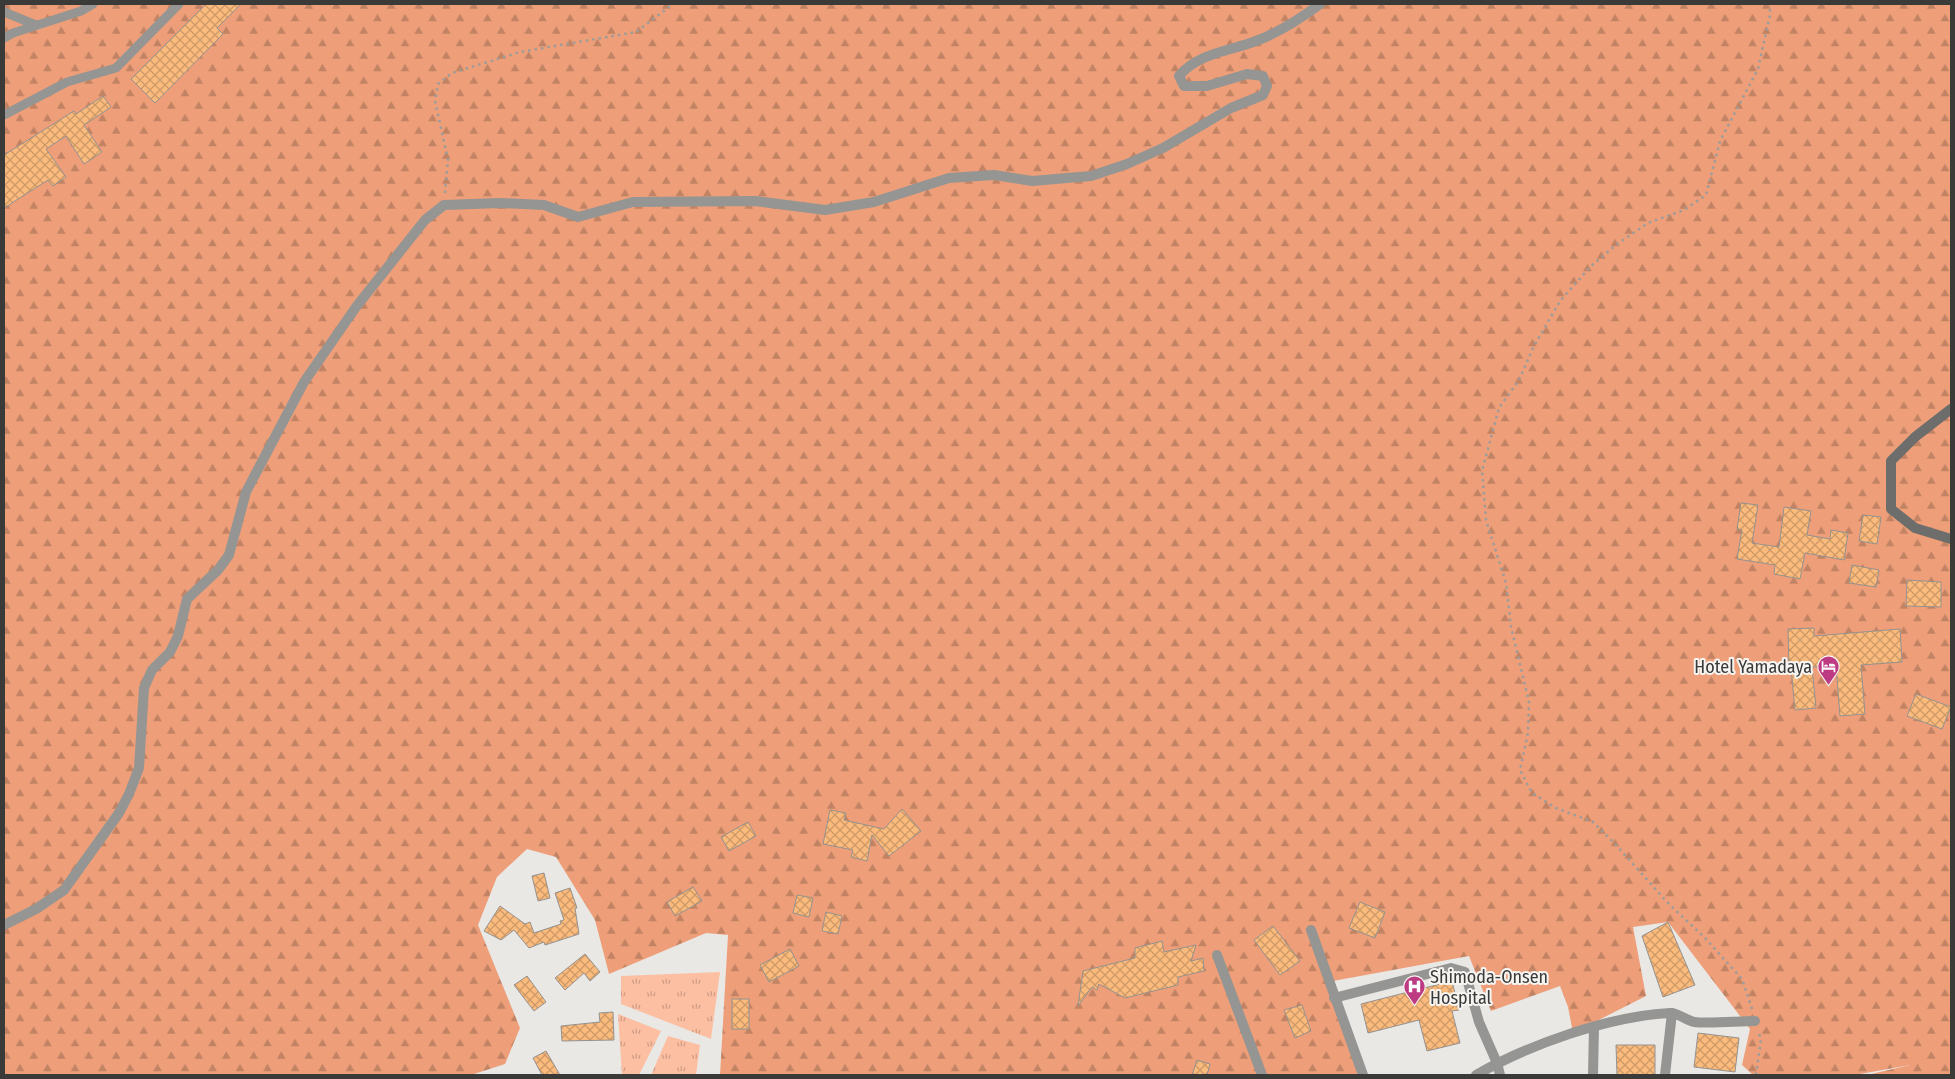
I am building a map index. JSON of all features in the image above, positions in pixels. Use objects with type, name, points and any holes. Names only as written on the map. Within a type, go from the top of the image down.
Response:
[{"type":"main road","points":[[1951,409],[1916,437],[1891,461],[1891,509],[1915,528],[1951,539]]},
{"type":"street","points":[[4,925],[36,909],[64,890],[119,813],[139,768],[144,688],[152,670],[170,652],[178,636],[187,598],[218,570],[230,555],[246,492],[304,382],[362,299],[426,220],[444,205],[500,203],[544,205],[578,217],[633,202],[755,201],[825,210],[874,202],[948,178],[994,175],[1032,180],[1091,176],[1127,164],[1162,148],[1231,108],[1263,95],[1267,86],[1263,76],[1247,74],[1207,86],[1184,86],[1180,76],[1186,68],[1202,58],[1272,34],[1296,23],[1320,4]]},
{"type":"street","points":[[1311,930],[1363,1075]]},
{"type":"street","points":[[1218,955],[1262,1075]]},
{"type":"street","points":[[1334,998],[1451,968],[1466,972],[1479,1022],[1497,1063],[1500,1075]]},
{"type":"street","points":[[1476,1075],[1497,1063],[1594,1027],[1630,1018],[1672,1013],[1694,1022],[1755,1021]]},
{"type":"street","points":[[1665,1075],[1672,1013]]},
{"type":"street","points":[[1593,1075],[1594,1027]]},
{"type":"lane","points":[[4,38],[36,25],[80,11],[93,4]]},
{"type":"lane","points":[[4,115],[67,82],[116,68],[179,4]]},
{"type":"lane","points":[[4,12],[36,25]]},
{"type":"path","points":[[444,205],[448,160],[435,101],[438,84],[452,72],[520,52],[636,32],[673,4]]},
{"type":"path","points":[[1756,1075],[1761,1038],[1742,979],[1593,822],[1556,808],[1532,793],[1520,770],[1528,733],[1529,702],[1511,627],[1506,583],[1486,520],[1482,471],[1499,408],[1519,380],[1534,346],[1560,301],[1591,266],[1616,245],[1648,223],[1684,210],[1706,195],[1720,141],[1758,69],[1770,15],[1770,4]]},
{"type":"green space","points":[[4,4],[1951,4],[1951,1075],[1867,1075],[1910,1065],[1855,1075],[1753,1075],[1742,1065],[1750,1029],[1668,922],[1633,927],[1646,996],[1573,1033],[1568,1007],[1560,986],[1491,1011],[1469,956],[1333,981],[1329,983],[1358,1075],[720,1075],[728,935],[706,933],[609,974],[595,920],[556,857],[527,849],[497,877],[478,925],[520,1028],[505,1064],[471,1075],[4,1075]]},
{"type":"green space","points":[[720,972],[711,1039],[621,1004],[621,976]]},
{"type":"green space","points":[[618,1014],[661,1031],[639,1075],[622,1075]]},
{"type":"green space","points":[[668,1036],[700,1045],[696,1075],[651,1075]]},
{"type":"building","points":[[206,4],[241,4],[217,28],[223,34],[155,103],[131,79]]},
{"type":"building","points":[[103,96],[111,107],[84,125],[102,152],[84,164],[66,136],[46,149],[66,177],[53,186],[48,180],[4,208],[4,155],[74,111],[76,114]]},
{"type":"building","points":[[1741,503],[1758,505],[1752,543],[1779,547],[1784,507],[1811,511],[1807,535],[1830,539],[1831,530],[1848,533],[1844,560],[1805,553],[1800,579],[1774,574],[1775,565],[1737,559],[1742,530],[1737,529]]},
{"type":"building","points":[[1863,515],[1881,517],[1877,544],[1859,541]]},
{"type":"building","points":[[1852,565],[1879,570],[1876,587],[1849,583]]},
{"type":"building","points":[[1907,580],[1941,582],[1941,607],[1906,606]]},
{"type":"building","points":[[1814,628],[1814,636],[1900,629],[1902,662],[1861,665],[1865,714],[1840,716],[1836,666],[1812,667],[1816,708],[1795,710],[1791,668],[1789,668],[1788,629]]},
{"type":"building","points":[[1916,694],[1951,707],[1942,729],[1907,716]]},
{"type":"building","points":[[902,809],[921,831],[889,856],[872,835],[867,861],[851,857],[853,850],[823,844],[830,810],[846,813],[844,820],[884,829]]},
{"type":"building","points":[[748,822],[756,836],[729,851],[721,837]]},
{"type":"building","points":[[544,873],[550,898],[538,901],[532,876]]},
{"type":"building","points":[[693,887],[702,901],[675,916],[667,902]]},
{"type":"building","points":[[570,888],[577,908],[575,908],[579,934],[545,945],[544,942],[529,948],[514,930],[501,940],[484,931],[500,906],[525,924],[530,922],[534,933],[561,924],[560,921],[564,920],[555,893]]},
{"type":"building","points":[[797,895],[813,898],[809,917],[793,913]]},
{"type":"building","points":[[1360,902],[1385,912],[1375,938],[1349,928]]},
{"type":"building","points":[[826,912],[842,916],[838,934],[822,931]]},
{"type":"building","points":[[1668,922],[1695,985],[1663,997],[1642,936]]},
{"type":"building","points":[[1273,926],[1300,961],[1280,975],[1254,940]]},
{"type":"building","points":[[1162,941],[1164,952],[1196,945],[1191,961],[1203,958],[1204,971],[1178,977],[1178,985],[1125,998],[1099,984],[1097,990],[1092,987],[1078,1006],[1083,971],[1135,958],[1135,948]]},
{"type":"building","points":[[790,949],[799,966],[769,982],[760,965]]},
{"type":"building","points":[[585,954],[600,972],[590,981],[584,973],[565,990],[555,978]]},
{"type":"building","points":[[527,976],[546,1002],[534,1011],[514,985]]},
{"type":"building","points":[[1452,981],[1459,1010],[1452,1011],[1460,1043],[1427,1051],[1419,1020],[1368,1033],[1361,1004]]},
{"type":"building","points":[[732,999],[749,999],[749,1029],[732,1029]]},
{"type":"building","points":[[1302,1005],[1311,1031],[1295,1038],[1284,1010]]},
{"type":"building","points":[[613,1012],[614,1040],[562,1041],[561,1026],[600,1022],[599,1013]]},
{"type":"building","points":[[1698,1033],[1739,1038],[1735,1072],[1694,1067]]},
{"type":"building","points":[[1616,1045],[1655,1045],[1655,1075],[1617,1075]]},
{"type":"building","points":[[546,1051],[560,1075],[542,1075],[533,1058]]},
{"type":"building","points":[[1197,1060],[1210,1064],[1207,1075],[1192,1075]]},
{"type":"place","name":"Hotel Yamadaya","points":[[1828,686]]},
{"type":"place","name":"Shimoda-Onsen Hospital","points":[[1414,1006]]}]
